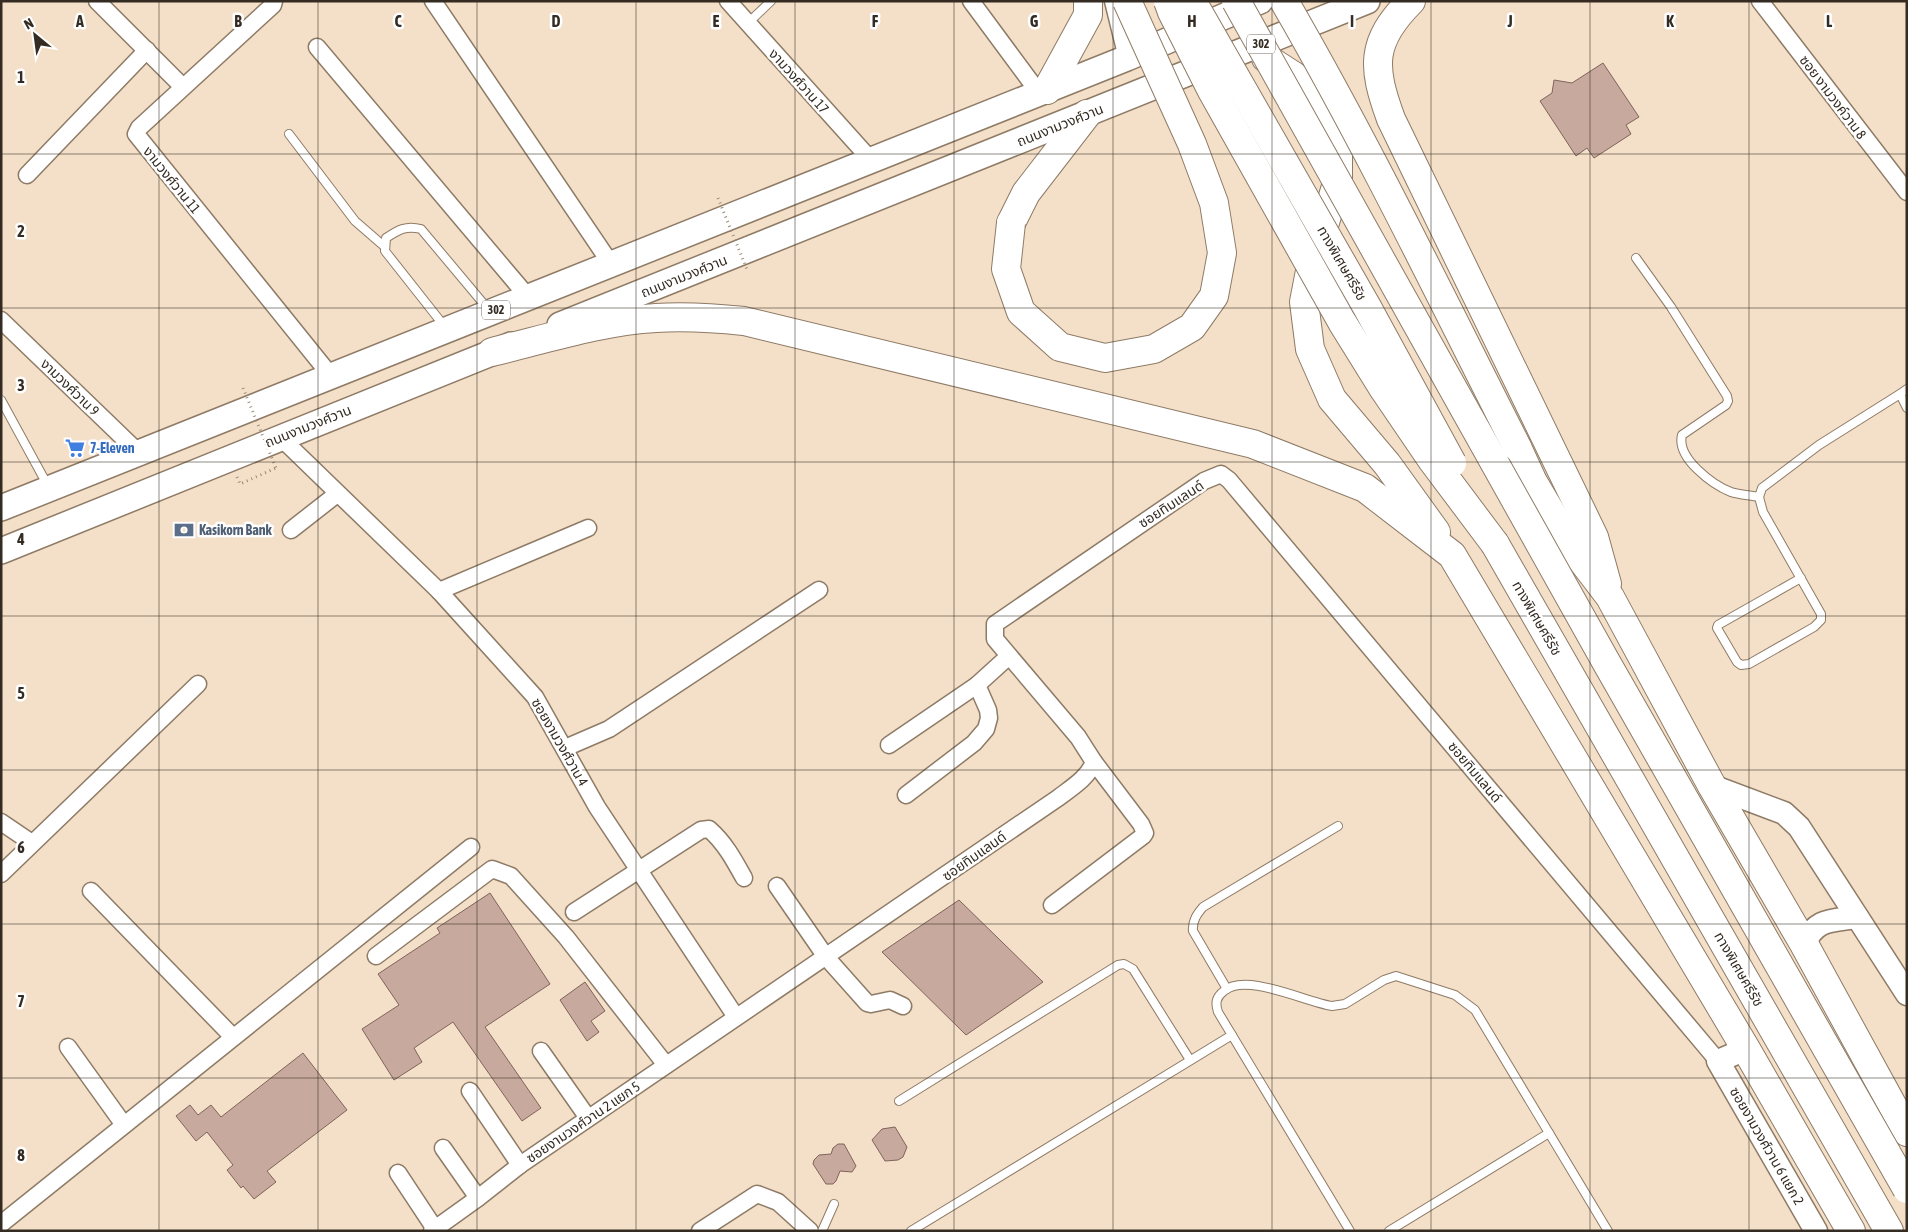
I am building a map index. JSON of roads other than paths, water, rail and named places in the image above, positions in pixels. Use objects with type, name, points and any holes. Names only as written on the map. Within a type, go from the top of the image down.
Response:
[{"type":"highway","points":[[1043,91],[1088,15],[1088,1]]},
{"type":"highway","points":[[1088,114],[1026,193],[1011,223],[1006,269],[1022,312],[1060,347],[1105,358],[1154,349],[1192,326],[1214,296],[1222,253],[1214,203],[1192,144],[1127,1]]},
{"type":"highway","points":[[1168,1],[1212,91],[1342,322],[1383,388],[1432,460],[1495,544]]},
{"type":"highway","name":"ทางพิเศษศรีรัช","points":[[1192,1],[1376,324],[1495,544],[1889,1231]]},
{"type":"highway","points":[[1236,1],[1600,651],[1907,1189]]},
{"type":"highway","points":[[1284,1],[1406,228],[1534,482],[1571,546],[1610,597],[1712,786],[1804,944],[1907,1132]]},
{"type":"highway","points":[[1411,1],[1396,16],[1383,36],[1378,60],[1380,88],[1391,119],[1594,537],[1610,597]]},
{"type":"highway","points":[[1250,48],[1294,76],[1338,150],[1338,180],[1310,271],[1304,302],[1310,349],[1332,399],[1387,464],[1452,555],[1746,1049],[1851,1231]]},
{"type":"highway","points":[[492,352],[610,324],[655,318],[699,316],[744,321],[1253,444],[1365,488],[1452,555]]},
{"type":"main road","name":"302","points":[[1,508],[1127,58],[1260,1]]},
{"type":"main road","name":"ถนนงามวงศ์วาน","points":[[1,551],[280,437],[1367,1]]},
{"type":"street","points":[[97,1],[183,87]]},
{"type":"street","name":"งามวงศ์วาน 11","points":[[274,1],[273,5],[139,128],[136,134],[138,139],[331,376]]},
{"type":"street","points":[[433,1],[611,264]]},
{"type":"street","name":"งามวงศ์วาน 17","points":[[728,1],[871,160]]},
{"type":"street","points":[[971,1],[1043,91]]},
{"type":"street","points":[[1114,1],[1127,58]]},
{"type":"street","name":"ซอย งามวงค์วาน 8","points":[[1760,1],[1907,192]]},
{"type":"street","points":[[317,47],[528,297]]},
{"type":"street","points":[[27,175],[147,50]]},
{"type":"street","name":"งามวงศ์วาน 9","points":[[5,330],[139,453]]},
{"type":"street","name":"ซอยงามวงศ์วาน 4","points":[[280,437],[439,592],[535,697],[598,807],[736,1017]]},
{"type":"street","name":"ซอยทิมแลนด์","points":[[736,1017],[1058,798],[1076,785],[1088,773],[1094,762],[1078,737],[995,639],[995,624],[1204,481],[1220,474],[1236,488],[1718,1061]]},
{"type":"street","points":[[291,530],[337,494]]},
{"type":"street","points":[[439,592],[588,528]]},
{"type":"street","points":[[565,748],[609,729],[818,590]]},
{"type":"street","points":[[889,745],[977,685],[1009,656]]},
{"type":"street","points":[[1,874],[198,684]]},
{"type":"street","points":[[906,795],[974,743],[986,729],[989,718],[988,710],[977,685]]},
{"type":"street","points":[[1052,905],[1143,836],[1144,833],[1141,824],[1094,762]]},
{"type":"street","points":[[1712,786],[1784,813],[1799,827],[1907,994]]},
{"type":"street","points":[[1,822],[32,844]]},
{"type":"street","points":[[574,912],[696,833],[709,829],[729,851],[744,878]]},
{"type":"street","points":[[1,1224],[471,847]]},
{"type":"street","points":[[376,956],[492,869],[501,871],[511,876],[566,937],[666,1065]]},
{"type":"street","points":[[777,886],[826,957],[867,1003],[871,1004],[890,1000],[903,1006]]},
{"type":"street","points":[[91,891],[233,1038]]},
{"type":"street","points":[[1804,944],[1814,927],[1823,923],[1857,917]]},
{"type":"street","name":"ซอยงามวงศ์วาน 2 แยก 5","points":[[433,1230],[520,1165],[736,1017]]},
{"type":"street","points":[[68,1047],[124,1125]]},
{"type":"street","points":[[1718,1061],[1746,1049]]},
{"type":"street","points":[[542,1051],[588,1118]]},
{"type":"street","name":"ซอยงามวงศ์วาน 6 แยก 2","points":[[1718,1061],[1816,1231]]},
{"type":"street","points":[[470,1091],[520,1165]]},
{"type":"street","points":[[443,1148],[478,1198]]},
{"type":"street","points":[[398,1173],[433,1230]]},
{"type":"street","points":[[700,1231],[757,1194],[778,1202],[810,1231]]},
{"type":"lane","points":[[748,23],[771,1]]},
{"type":"lane","points":[[289,134],[355,221],[385,247]]},
{"type":"lane","points":[[447,330],[384,251],[386,238],[401,228],[412,227],[421,229],[491,312]]},
{"type":"lane","points":[[1636,258],[1671,307],[1727,396],[1728,401],[1726,405],[1682,435],[1682,449],[1693,466],[1712,481],[1732,492],[1759,497]]},
{"type":"lane","points":[[1801,578],[1718,625],[1717,628],[1737,662],[1741,665],[1749,664],[1814,627],[1821,620],[1821,614],[1801,578],[1764,512],[1759,497],[1762,488],[1812,450],[1903,392],[1907,408]]},
{"type":"lane","points":[[1,400],[49,488]]},
{"type":"lane","points":[[1227,989],[1193,930],[1197,913],[1203,907],[1338,826]]},
{"type":"lane","points":[[899,1101],[1118,965],[1124,964],[1133,969],[1190,1060]]},
{"type":"lane","points":[[1350,1231],[1218,1012],[1216,1004],[1218,996],[1227,989],[1238,984],[1253,984],[1332,1006],[1345,1004],[1384,980],[1396,976],[1455,995],[1474,1010],[1608,1231]]},
{"type":"lane","points":[[911,1231],[1232,1035]]},
{"type":"lane","points":[[1389,1231],[1549,1133]]},
{"type":"lane","points":[[822,1231],[834,1204]]},
{"type":"place","name":"7-Eleven","points":[[75,448]]},
{"type":"place","name":"Kasikorn Bank","points":[[184,530]]}]
